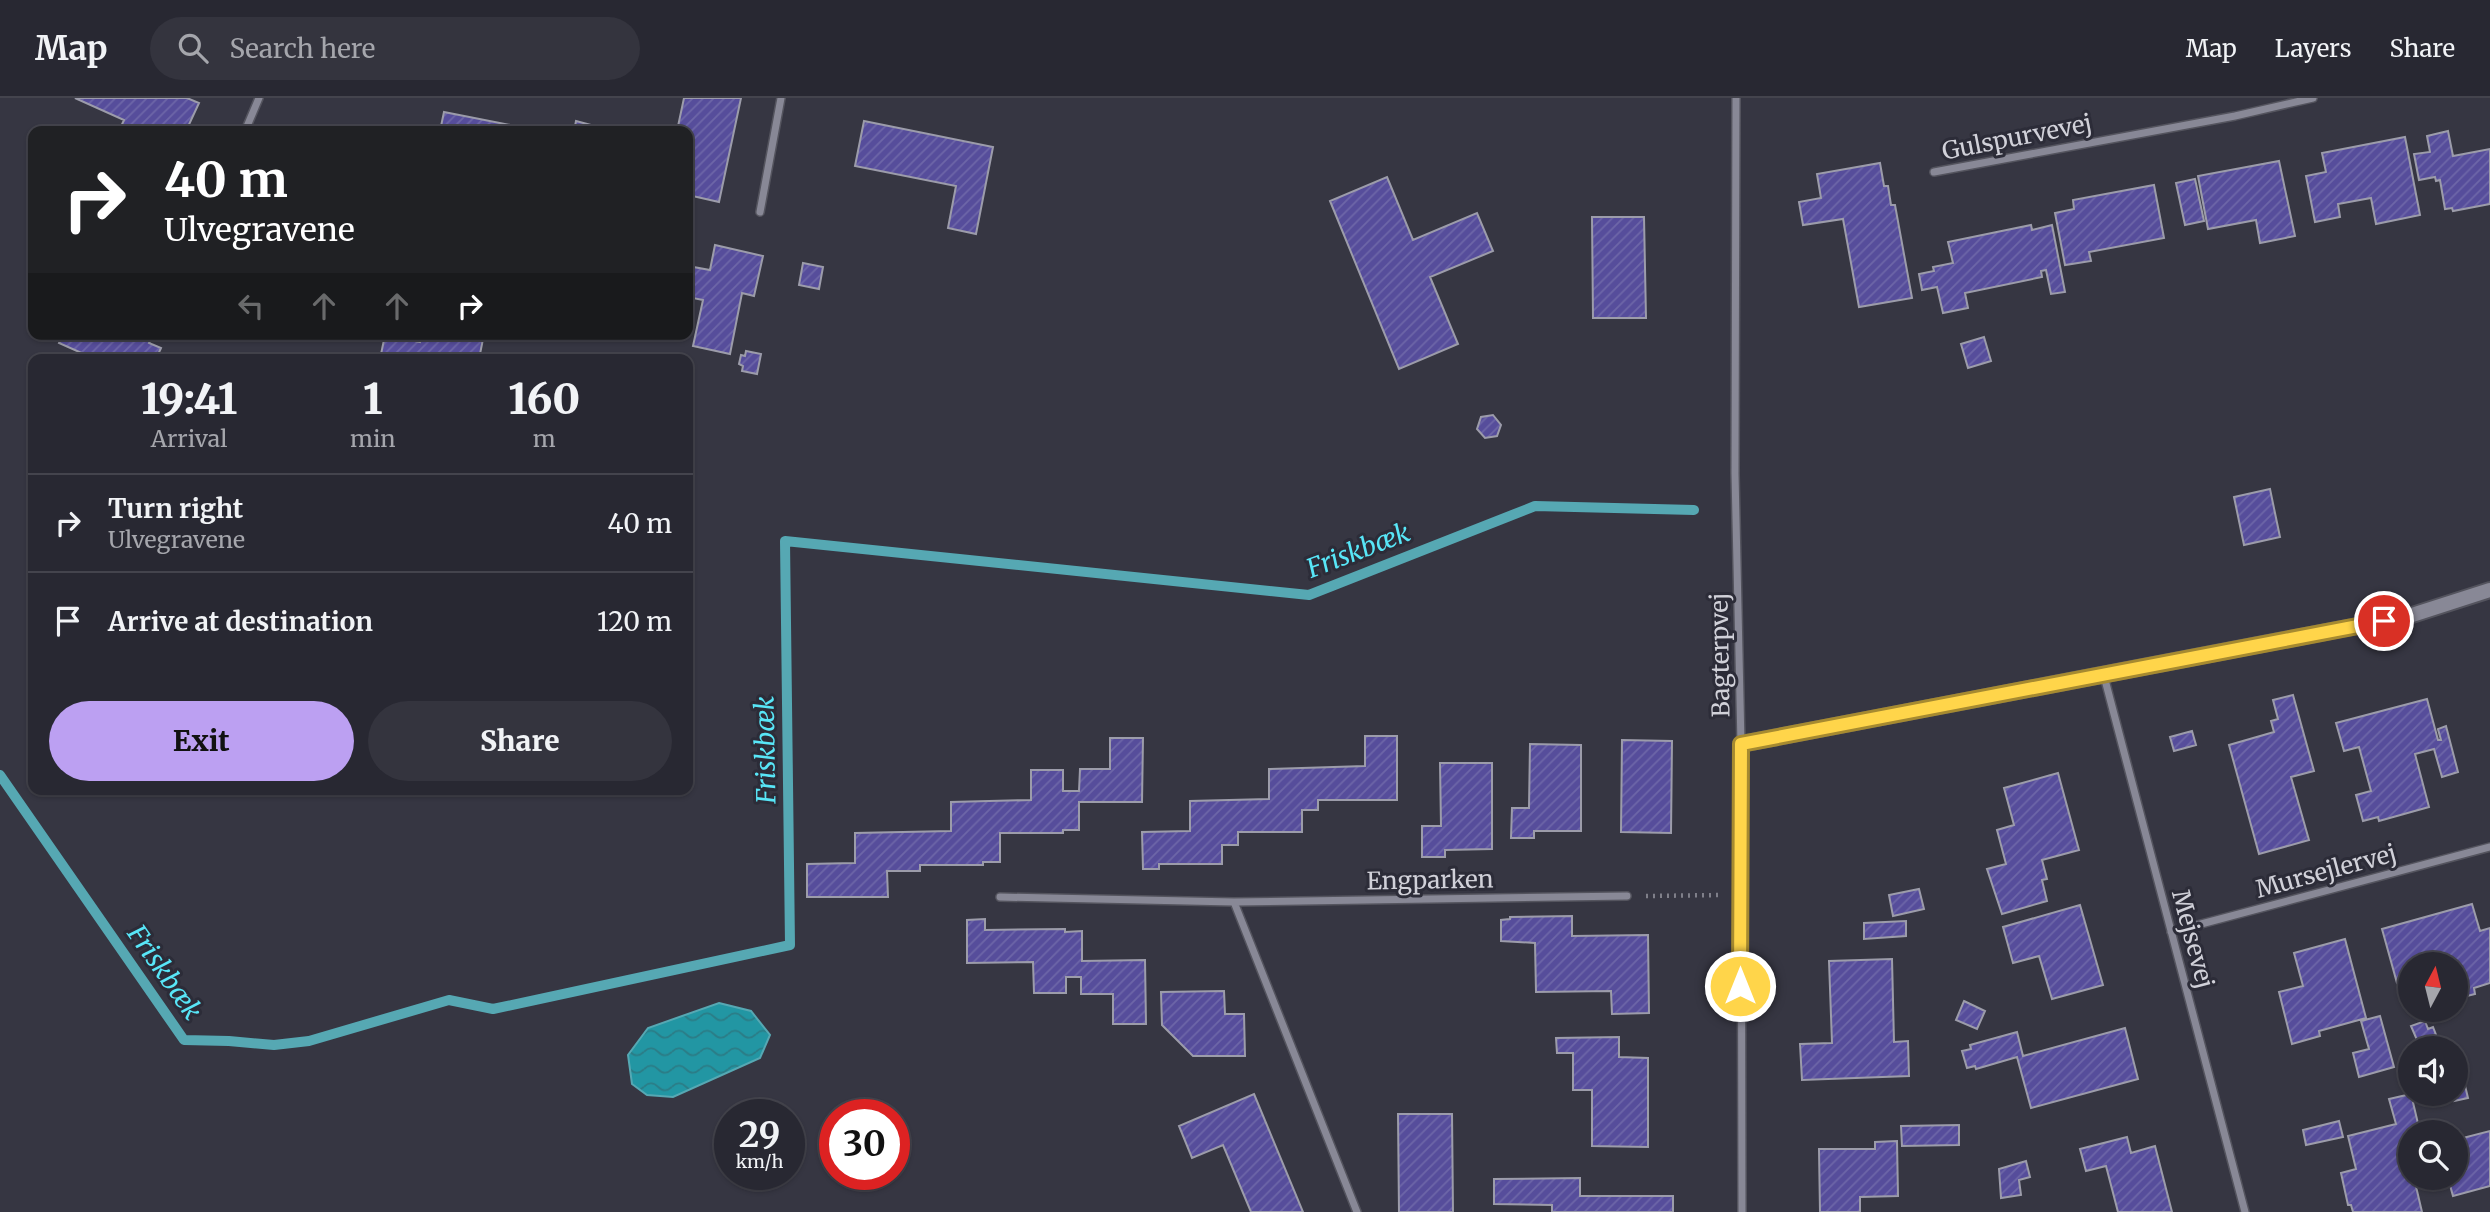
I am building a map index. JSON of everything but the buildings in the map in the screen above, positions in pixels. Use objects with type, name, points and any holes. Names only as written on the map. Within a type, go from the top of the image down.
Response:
[{"type":"street","points":[[247,126],[259,98]]},
{"type":"street","points":[[760,212],[781,98]]},
{"type":"street","name":"Bagterpvej","points":[[1736,98],[1735,474],[1741,744],[1742,1212]]},
{"type":"street","name":"Gulspurvevej","points":[[1934,172],[2235,116],[2313,98]]},
{"type":"street","points":[[1741,744],[2409,616],[2490,590]]},
{"type":"street","name":"Mejsevej","points":[[2104,676],[2245,1212]]},
{"type":"street","name":"Mursejlervej","points":[[2171,932],[2490,847]]},
{"type":"street","name":"Engparken","points":[[1000,897],[1234,902],[1627,896]]},
{"type":"street","points":[[1234,902],[1357,1212]]},
{"type":"path","points":[[1627,896],[1740,895]]},
{"type":"water","points":[[719,1003],[751,1011],[770,1035],[760,1058],[673,1097],[647,1095],[632,1084],[628,1055],[648,1028]]},
{"type":"waterway","name":"Friskbæk","points":[[0,775],[184,1040],[274,1045],[309,1041],[449,1000],[493,1009],[790,945],[785,541],[1309,595],[1535,506],[1694,510]]},
{"type":"route","points":[[1740,986],[1741,744],[2384,621]]}]
